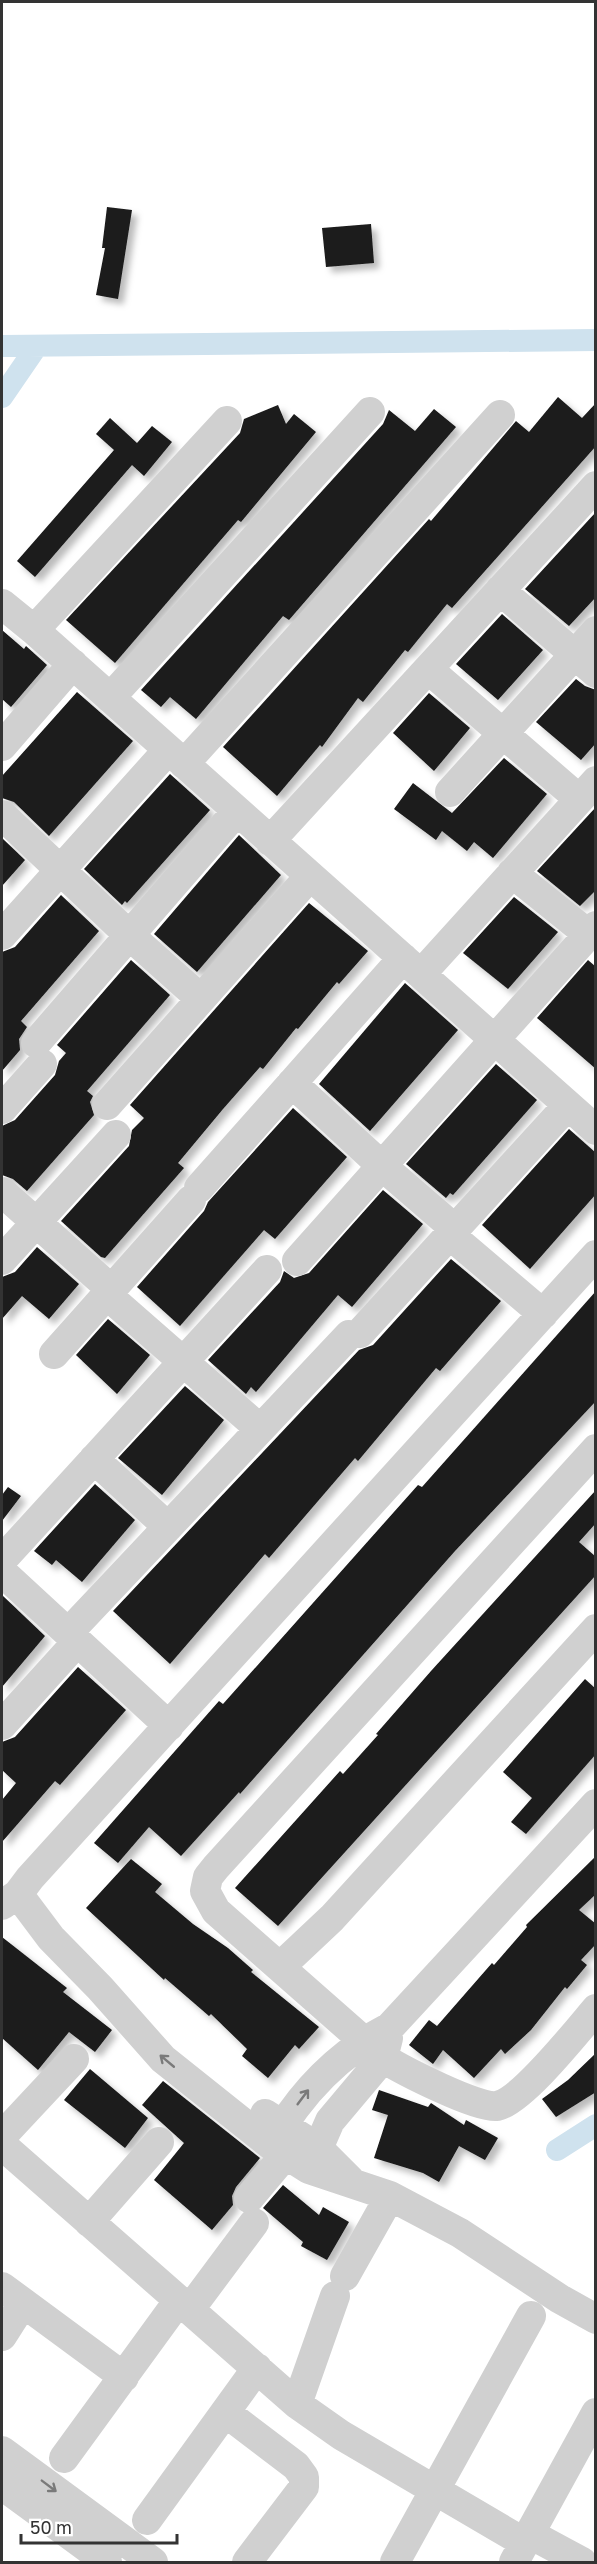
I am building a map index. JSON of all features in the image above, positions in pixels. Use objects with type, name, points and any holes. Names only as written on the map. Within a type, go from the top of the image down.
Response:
[{"type":"street","points":[[110,698],[370,412]]},
{"type":"street","points":[[2,934],[58,869],[176,757],[500,415]]},
{"type":"street","points":[[34,630],[227,421]]},
{"type":"street","points":[[270,841],[595,486]]},
{"type":"street","points":[[500,590],[585,664]]},
{"type":"street","points":[[2,604],[73,664],[596,1130]]},
{"type":"street","points":[[450,792],[503,734],[585,664],[596,631]]},
{"type":"street","points":[[2,746],[73,664]]},
{"type":"street","points":[[54,1354],[292,1083],[512,873],[587,790],[503,734],[428,669]]},
{"type":"street","points":[[2,1109],[39,1053],[129,935],[237,810]]},
{"type":"street","points":[[2,815],[129,935],[201,999]]},
{"type":"street","points":[[297,1261],[592,930],[512,873]]},
{"type":"street","points":[[107,1105],[310,876]]},
{"type":"street","points":[[292,1083],[543,1314]]},
{"type":"street","points":[[2,1725],[168,1527],[260,1429],[453,1232],[568,1105]]},
{"type":"street","points":[[2,1260],[116,1135]]},
{"type":"street","points":[[2,1192],[182,1363],[260,1429]]},
{"type":"street","points":[[596,1255],[10,1899],[100,1988],[163,2059],[293,2149],[354,2184],[390,2196],[472,2240],[560,2299],[596,2319]]},
{"type":"street","points":[[169,1726],[3,1573],[94,1459],[267,1270]]},
{"type":"street","points":[[596,1449],[208,1876],[205,1891],[216,1911],[282,1966],[373,2049],[409,2074],[434,2083],[479,2105],[496,2106],[507,2102],[530,2083],[596,2009]]},
{"type":"street","points":[[94,1459],[168,1527]]},
{"type":"street","points":[[282,1966],[332,1918],[596,1629]]},
{"type":"street","points":[[293,2149],[330,2121],[373,2049],[390,2027],[596,1804]]},
{"type":"street","points":[[64,2458],[124,2377],[184,2305],[293,2149],[310,2089],[373,2049]]},
{"type":"street","points":[[2,2136],[74,2059]]},
{"type":"street","points":[[89,2222],[159,2142]]},
{"type":"street","points":[[2,2145],[297,2404],[341,2435],[433,2489],[525,2551],[582,2562]]},
{"type":"street","points":[[297,2404],[340,2286],[390,2196]]},
{"type":"street","points":[[2,2336],[12,2295],[124,2377]]},
{"type":"street","points":[[395,2562],[433,2489],[531,2316]]},
{"type":"street","points":[[147,2520],[257,2368]]},
{"type":"street","points":[[225,2412],[296,2466],[304,2478],[304,2487],[247,2562]]},
{"type":"street","points":[[525,2551],[596,2414]]},
{"type":"street","points":[[2,2451],[153,2562]]},
{"type":"street","points":[[2,2485],[107,2562]]},
{"type":"building","points":[[107,207],[132,210],[118,299],[96,295],[105,248],[102,248]]},
{"type":"building","points":[[371,224],[374,263],[326,267],[322,228]]},
{"type":"building","points":[[558,397],[582,418],[596,403],[596,446],[452,608],[447,604],[408,652],[405,650],[363,702],[358,698],[322,747],[320,745],[277,796],[223,747],[429,519],[431,521],[516,421],[529,432]]},
{"type":"building","points":[[278,405],[286,424],[294,414],[316,432],[241,522],[238,520],[115,663],[66,620],[240,433],[244,419]]},
{"type":"building","points":[[434,409],[456,427],[289,620],[283,616],[196,719],[170,697],[161,707],[141,690],[383,424],[389,410],[415,431]]},
{"type":"building","points":[[110,418],[137,443],[152,426],[172,442],[144,476],[132,465],[35,577],[17,561],[114,450],[96,434]]},
{"type":"building","points":[[596,512],[596,597],[569,626],[525,589]]},
{"type":"building","points":[[502,614],[543,650],[498,700],[456,664]]},
{"type":"building","points":[[2,630],[24,649],[26,646],[47,665],[11,707],[2,699]]},
{"type":"building","points":[[576,679],[596,690],[596,743],[581,760],[536,722]]},
{"type":"building","points":[[77,692],[133,741],[49,836],[14,802],[2,798],[2,776]]},
{"type":"building","points":[[429,693],[470,728],[434,771],[393,733]]},
{"type":"building","points":[[504,758],[547,794],[493,858],[474,842],[467,851],[442,831],[436,840],[394,809],[413,783],[452,813]]},
{"type":"building","points":[[170,774],[210,810],[127,903],[125,901],[122,905],[84,869]]},
{"type":"building","points":[[596,807],[596,890],[580,906],[537,871]]},
{"type":"building","points":[[239,835],[281,875],[197,972],[154,934]]},
{"type":"building","points":[[2,838],[25,860],[2,886]]},
{"type":"building","points":[[61,895],[99,931],[21,1021],[27,1027],[19,1039],[20,1050],[2,1071],[2,952],[15,947]]},
{"type":"building","points":[[514,897],[558,932],[508,989],[463,953]]},
{"type":"building","points":[[309,903],[368,951],[339,984],[337,982],[298,1029],[296,1028],[263,1069],[260,1067],[223,1109],[178,1163],[184,1168],[105,1258],[101,1257],[61,1221],[129,1146],[132,1130],[144,1118],[130,1105]]},
{"type":"building","points":[[131,960],[170,995],[87,1091],[93,1096],[90,1102],[94,1115],[27,1191],[13,1179],[2,1175],[2,1126],[15,1120],[55,1075],[59,1061],[66,1053],[57,1045]]},
{"type":"building","points":[[588,960],[596,967],[596,1069],[537,1018]]},
{"type":"building","points":[[405,983],[458,1030],[370,1131],[319,1084]]},
{"type":"building","points":[[496,1064],[537,1100],[453,1195],[450,1193],[446,1198],[406,1164]]},
{"type":"building","points":[[293,1108],[347,1157],[275,1239],[264,1230],[180,1326],[137,1287],[204,1211],[208,1202]]},
{"type":"building","points":[[569,1129],[596,1153],[596,1194],[530,1269],[482,1225]]},
{"type":"building","points":[[383,1190],[423,1224],[352,1307],[338,1295],[256,1392],[251,1387],[246,1394],[208,1360],[280,1282],[284,1271],[294,1278],[309,1273]]},
{"type":"building","points":[[37,1247],[79,1284],[49,1319],[22,1296],[2,1319],[2,1277],[15,1272]]},
{"type":"building","points":[[451,1259],[501,1301],[440,1371],[436,1368],[358,1461],[355,1458],[269,1558],[265,1554],[170,1664],[113,1611],[359,1350],[373,1345]]},
{"type":"building","points":[[596,1291],[596,1401],[455,1551],[240,1794],[239,1792],[181,1856],[149,1827],[118,1863],[94,1843],[219,1701],[223,1704],[418,1485],[422,1487]]},
{"type":"building","points":[[108,1319],[150,1355],[117,1394],[76,1355]]},
{"type":"building","points":[[185,1386],[224,1420],[162,1495],[118,1458]]},
{"type":"building","points":[[95,1484],[135,1520],[82,1582],[56,1560],[52,1565],[34,1551]]},
{"type":"building","points":[[8,1487],[21,1496],[2,1521],[2,1495]]},
{"type":"building","points":[[596,1490],[596,1523],[579,1542],[596,1557],[596,1575],[278,1926],[235,1888],[340,1771],[343,1774],[431,1671]]},
{"type":"building","points":[[2,1595],[45,1636],[2,1687]]},
{"type":"building","points":[[78,1667],[126,1710],[60,1785],[55,1781],[2,1842],[2,1800],[16,1783],[2,1770],[2,1742],[15,1737]]},
{"type":"building","points":[[585,1679],[596,1689],[596,1754],[526,1834],[511,1822],[532,1798],[503,1772]]},
{"type":"building","points":[[596,1856],[596,1894],[579,1910],[596,1924],[596,1944],[581,1960],[587,1965],[567,1989],[565,1987],[531,2030],[505,2054],[501,2049],[474,2078],[443,2050],[433,2064],[409,2045],[429,2020],[437,2026],[492,1963],[494,1965],[527,1927],[526,1925]]},
{"type":"building","points":[[131,1859],[162,1884],[155,1892],[193,1924],[228,1948],[253,1970],[251,1972],[319,2027],[299,2049],[295,2045],[268,2078],[242,2056],[247,2049],[211,2014],[209,2016],[165,1978],[164,1980],[86,1908]]},
{"type":"building","points":[[2,1937],[67,1988],[63,1992],[112,2030],[95,2052],[69,2032],[38,2070],[2,2038]]},
{"type":"building","points":[[596,2053],[596,2092],[556,2117],[542,2099],[568,2080]]},
{"type":"building","points":[[90,2069],[148,2118],[125,2148],[64,2100]]},
{"type":"building","points":[[163,2081],[260,2158],[236,2187],[232,2196],[233,2205],[212,2230],[154,2180],[184,2143],[142,2105]]},
{"type":"building","points":[[379,2090],[428,2107],[431,2103],[464,2125],[466,2120],[498,2138],[485,2160],[459,2146],[439,2182],[423,2173],[374,2158],[388,2115],[372,2110]]},
{"type":"building","points":[[283,2185],[319,2215],[323,2207],[349,2222],[327,2260],[301,2246],[303,2242],[263,2208]]},
{"type":"waterway","points":[[2,346],[596,340]]},
{"type":"waterway","points":[[2,397],[37,346]]},
{"type":"waterway","points":[[557,2150],[596,2125]]}]
